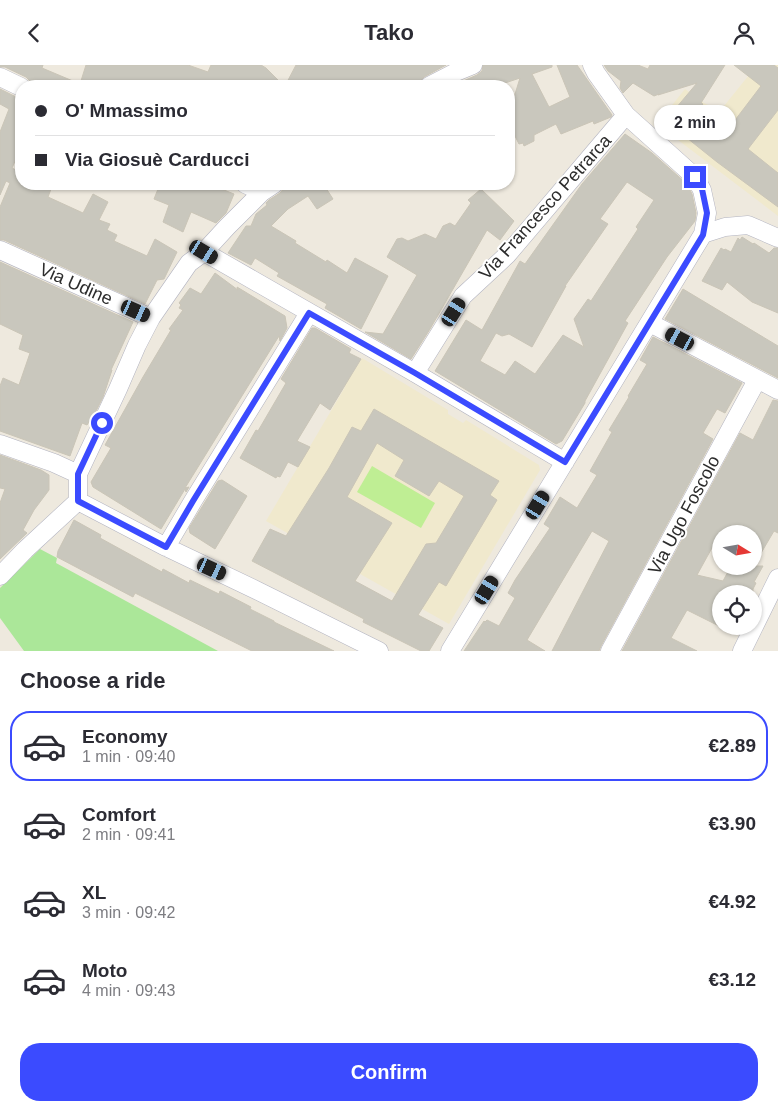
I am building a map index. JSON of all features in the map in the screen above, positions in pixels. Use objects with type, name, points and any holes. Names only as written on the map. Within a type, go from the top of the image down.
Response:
[{"type":"street","points":[[441,80],[473,65]]},
{"type":"street","points":[[450,651],[703,235],[707,213],[702,189],[695,177],[626,115],[592,65]]},
{"type":"street","points":[[0,77],[15,84]]},
{"type":"street","name":"Via Francesco Petrarca","points":[[415,373],[463,296],[508,255],[626,115]]},
{"type":"street","points":[[0,577],[78,501],[78,474],[151,318],[189,263],[204,252],[266,190]]},
{"type":"street","points":[[703,235],[725,227],[748,225],[778,238]]},
{"type":"street","name":"Via Udine","points":[[0,251],[151,318]]},
{"type":"street","points":[[204,252],[415,373],[565,462]]},
{"type":"street","points":[[166,547],[309,313]]},
{"type":"street","points":[[650,323],[778,390]]},
{"type":"street","name":"Via Ugo Foscolo","points":[[610,651],[757,380]]},
{"type":"street","points":[[0,443],[78,474]]},
{"type":"street","points":[[78,501],[166,547],[379,651]]},
{"type":"street","points":[[742,651],[778,578]]},
{"type":"shaded area","points":[[757,65],[778,65],[778,216],[657,124],[685,89],[704,103],[720,111]]},
{"type":"shaded area","points":[[362,358],[448,410],[448,414],[463,423],[466,420],[539,465],[540,470],[449,624],[266,521],[345,387],[342,385],[350,372],[353,373]]},
{"type":"green space","points":[[372,466],[435,503],[421,528],[357,492]]},
{"type":"green space","points":[[40,549],[57,558],[56,563],[218,651],[24,651],[0,618],[0,588]]},
{"type":"building","points":[[0,65],[43,65],[42,68],[70,80],[29,80],[5,67],[0,67]]},
{"type":"building","points":[[86,65],[188,65],[208,72],[211,65],[261,65],[278,80],[81,80]]},
{"type":"building","points":[[296,65],[446,65],[421,80],[288,80]]},
{"type":"building","points":[[483,65],[552,65],[552,67],[532,74],[549,107],[570,97],[557,65],[577,65],[612,115],[594,124],[593,121],[561,134],[556,124],[534,135],[534,141],[524,146],[523,143],[519,144],[515,136],[515,94],[520,78],[514,80],[466,80],[482,71]]},
{"type":"building","points":[[604,65],[638,65],[648,69],[650,65],[725,65],[698,110],[726,132],[761,86],[734,65],[774,65],[778,68],[778,110],[748,149],[778,173],[778,207],[672,126],[683,113],[676,108],[697,83],[654,96],[633,83],[623,93],[620,88],[621,81],[608,71]]},
{"type":"building","points":[[0,89],[15,96],[15,161],[12,168],[15,170],[15,190],[51,190],[48,197],[83,213],[93,194],[108,202],[99,220],[110,224],[107,230],[117,235],[114,241],[147,256],[155,239],[177,252],[164,279],[157,280],[145,304],[4,240],[0,240],[0,207],[10,183],[6,181],[0,195],[0,132],[9,109],[0,104]]},
{"type":"building","points":[[625,134],[652,153],[687,184],[692,194],[696,213],[695,221],[667,257],[625,321],[628,323],[585,403],[562,441],[556,444],[435,371],[466,320],[482,330],[520,261],[525,264],[582,184]],"holes":[[[627,182],[654,200],[636,227],[638,229],[591,301],[588,299],[574,319],[584,347],[563,335],[535,374],[515,361],[505,375],[480,361],[496,333],[502,336],[509,334],[532,347],[565,286],[608,224],[600,219]]]},
{"type":"building","points":[[158,190],[224,190],[234,194],[226,213],[216,223],[191,212],[183,232],[163,222],[169,205],[154,199]]},
{"type":"building","points":[[282,190],[327,190],[333,199],[317,209],[308,196],[288,209],[271,226],[296,241],[295,243],[347,273],[355,258],[388,276],[361,329],[325,308],[327,304],[277,276],[279,273],[255,258],[251,265],[228,253],[246,226],[251,226],[256,214],[267,205],[266,203],[269,200]]},
{"type":"building","points":[[482,190],[514,221],[500,240],[487,230],[411,359],[365,332],[383,334],[417,275],[387,257],[397,239],[402,238],[408,241],[425,234],[436,239],[443,226],[450,223],[455,226],[471,203],[468,200]]},
{"type":"building","points":[[742,237],[769,253],[774,248],[778,248],[778,313],[752,302],[727,282],[722,290],[702,281],[721,248],[731,252],[738,238],[740,240]]},
{"type":"building","points":[[0,262],[133,322],[111,370],[103,397],[87,425],[82,423],[70,456],[0,431],[0,386],[3,378],[19,385],[30,353],[19,349],[23,335],[0,324]]},
{"type":"building","points":[[215,273],[238,290],[237,287],[285,316],[287,328],[280,341],[279,336],[185,488],[189,487],[186,492],[185,489],[161,529],[93,487],[91,482],[111,448],[105,445],[171,330],[169,329],[183,310],[179,308],[181,305],[179,303],[190,288],[201,294]]},
{"type":"building","points":[[683,289],[778,346],[778,378],[665,319]]},
{"type":"building","points":[[312,328],[351,349],[349,353],[361,359],[330,410],[320,403],[297,441],[310,447],[298,467],[288,462],[280,477],[277,476],[276,478],[240,458],[286,383],[281,379]]},
{"type":"building","points":[[653,337],[742,383],[725,413],[717,409],[703,433],[713,439],[599,651],[552,651],[609,541],[592,531],[527,640],[545,651],[464,651],[484,621],[487,620],[499,626],[515,598],[508,593],[550,528],[544,524],[560,497],[577,508],[597,475],[590,471],[612,432],[609,430],[647,364],[640,360]]},
{"type":"building","points":[[773,400],[778,401],[778,533],[774,531],[762,551],[762,525],[712,525],[712,548],[697,575],[723,581],[726,575],[758,575],[754,582],[756,583],[755,585],[712,585],[712,622],[687,610],[671,638],[697,651],[622,651],[740,433],[753,440]]},
{"type":"building","points":[[374,409],[499,481],[490,495],[497,500],[446,586],[439,582],[418,615],[443,628],[429,651],[421,651],[363,622],[364,619],[252,561],[270,529],[286,536],[329,468],[352,427],[361,431]],"holes":[[[377,443],[404,460],[395,476],[429,496],[439,481],[464,496],[436,543],[426,544],[392,601],[355,581],[392,523],[347,497]]]},
{"type":"building","points":[[0,455],[41,470],[49,475],[49,490],[34,510],[23,530],[27,533],[0,559],[0,503],[5,489],[0,488]]},
{"type":"building","points":[[222,480],[247,496],[215,549],[190,533],[189,528],[218,481]]},
{"type":"building","points":[[74,520],[101,535],[100,538],[162,572],[163,569],[189,583],[190,580],[219,594],[220,591],[251,607],[250,609],[274,622],[334,651],[252,651],[135,593],[133,597],[57,557],[58,551]]},
{"type":"route","points":[[102,423],[78,474],[78,501],[166,547],[309,313],[565,462],[703,235],[707,213],[702,189],[695,177]]}]
